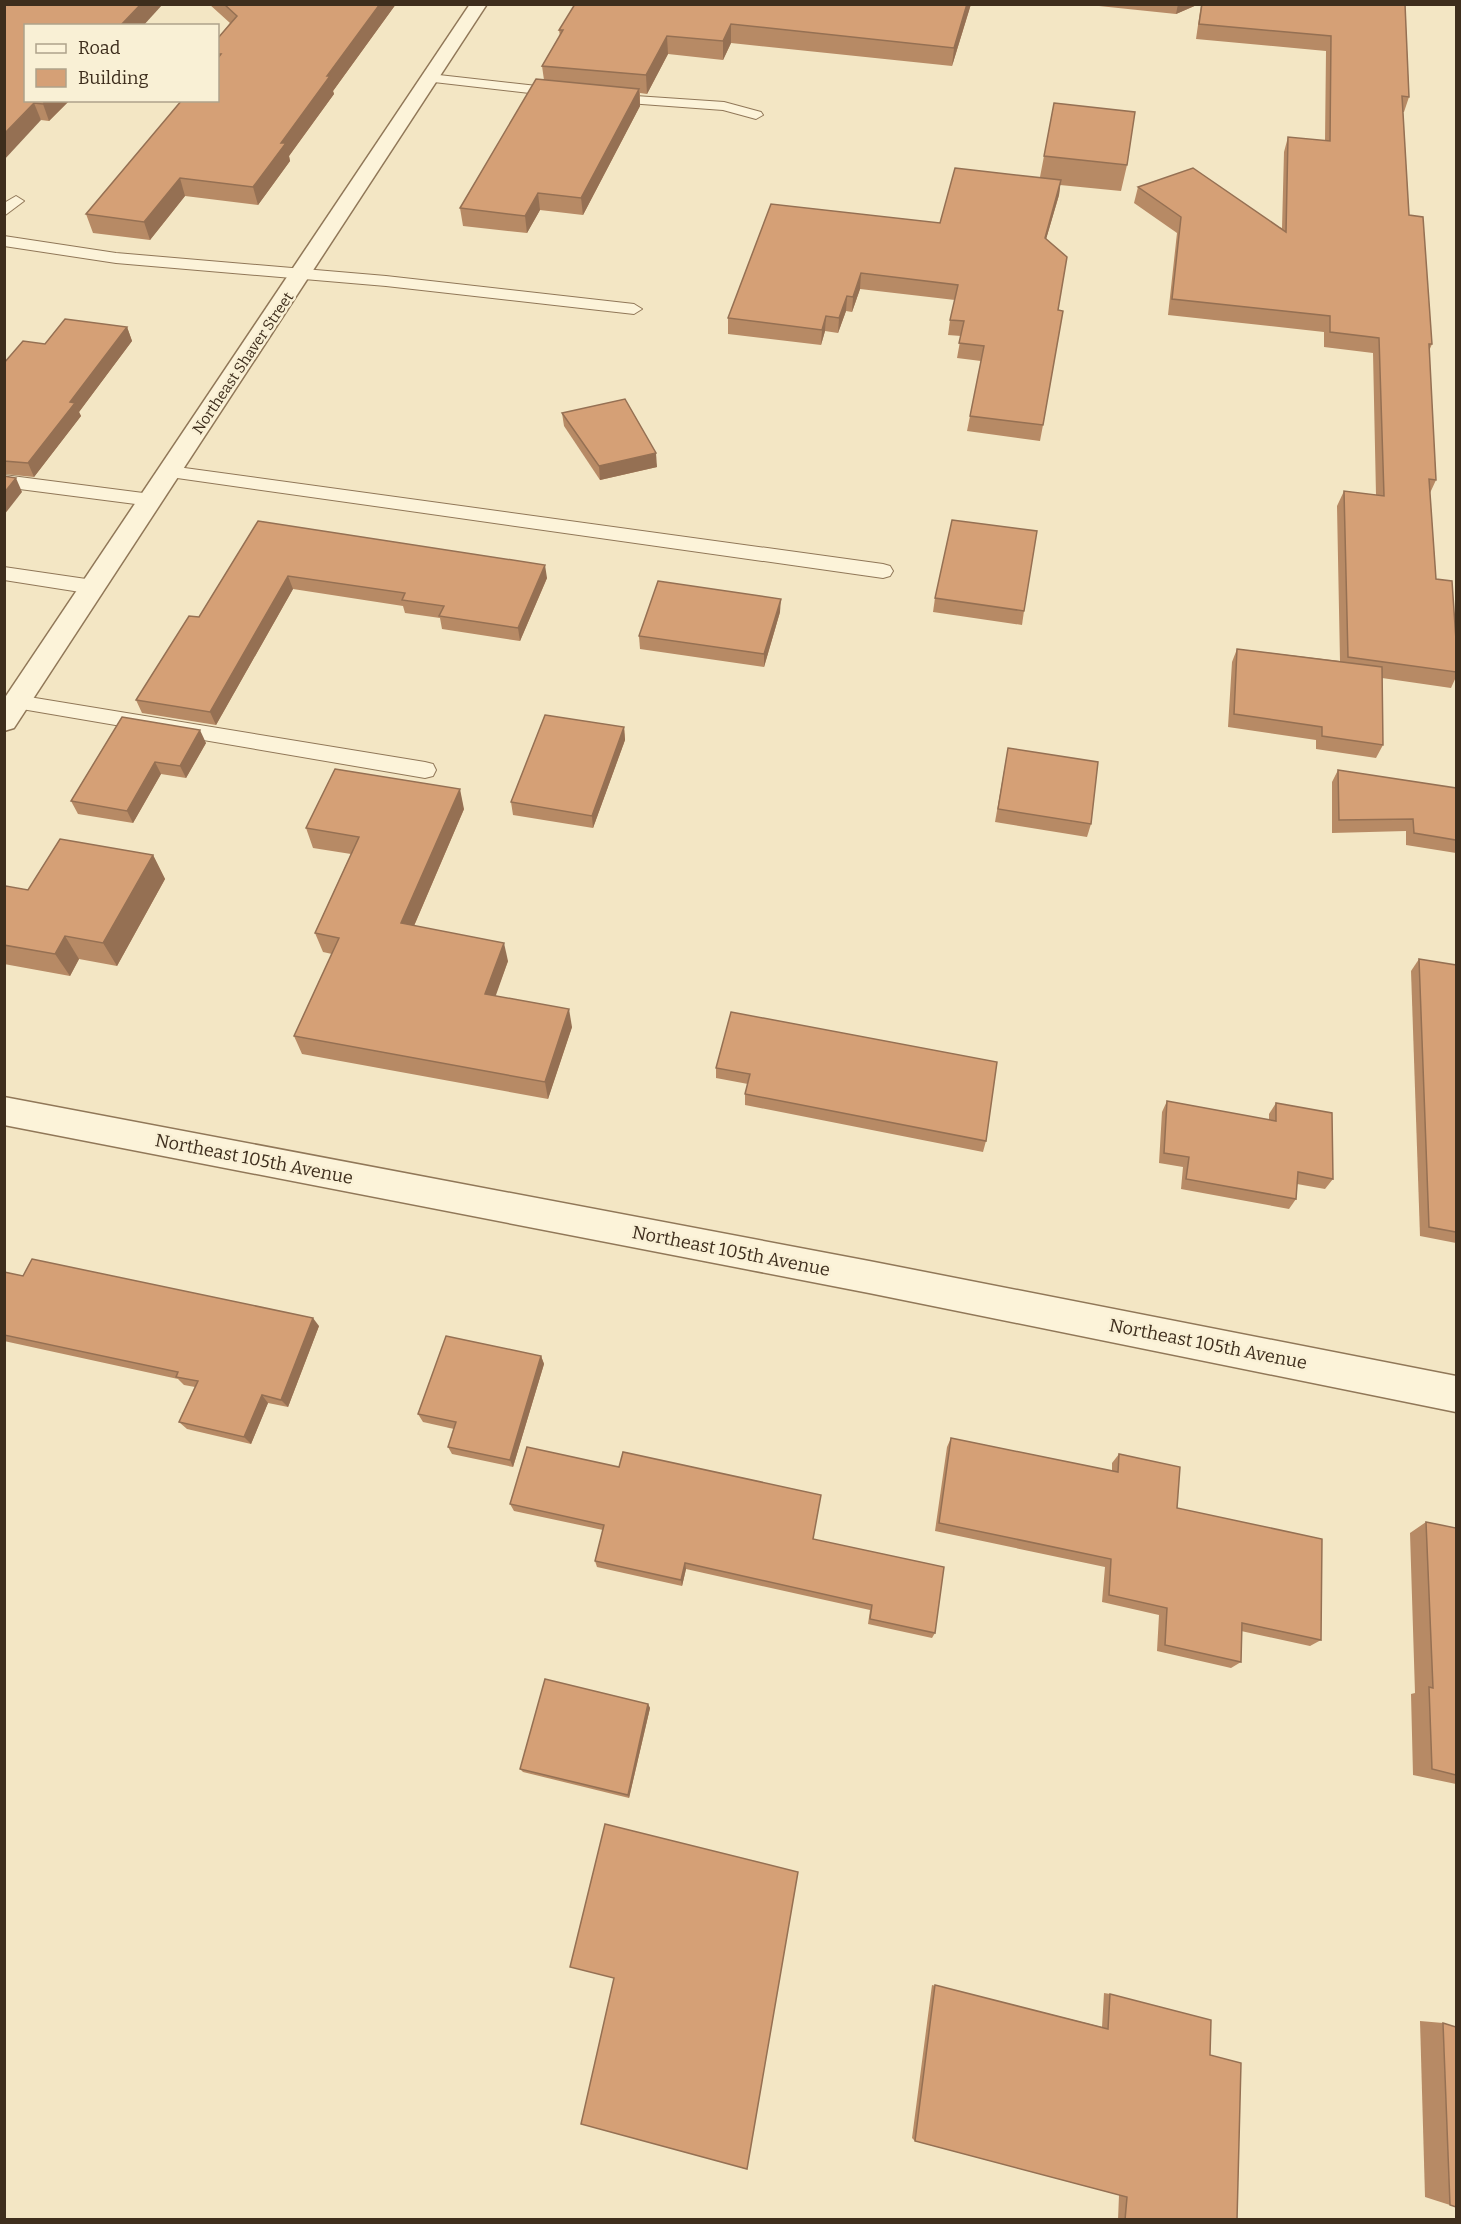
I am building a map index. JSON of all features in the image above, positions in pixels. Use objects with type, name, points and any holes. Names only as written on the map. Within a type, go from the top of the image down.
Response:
[{"type":"street","name":"Northeast Shaver Street","points":[[4,721],[303,273],[479,4]]},
{"type":"street","name":"Northeast 105th Avenue","points":[[4,1111],[868,1277],[1456,1394]]},
{"type":"lane","points":[[430,78],[587,95],[724,106],[756,115]]},
{"type":"lane","points":[[4,241],[51,250],[201,267],[303,273],[634,309]]},
{"type":"lane","points":[[170,472],[883,571]]},
{"type":"lane","points":[[4,481],[151,500]]},
{"type":"lane","points":[[4,573],[93,587]]},
{"type":"lane","points":[[17,702],[425,770]]},
{"type":"building","points":[[4,4],[141,4],[122,24],[24,24],[24,102],[44,102],[43,104],[34,103],[4,134]]},
{"type":"building","points":[[224,4],[380,4],[327,76],[330,76],[281,143],[286,143],[253,187],[180,178],[144,222],[86,214],[180,102],[219,102],[219,57],[221,54],[219,54],[219,37],[237,16]]},
{"type":"building","points":[[575,4],[967,4],[954,48],[731,24],[723,41],[667,36],[646,75],[542,66],[563,30],[559,30]]},
{"type":"building","points":[[1202,4],[1405,4],[1409,97],[1402,96],[1409,215],[1423,217],[1432,344],[1429,344],[1436,480],[1429,479],[1436,579],[1452,581],[1456,672],[1348,657],[1344,491],[1384,496],[1379,338],[1330,332],[1330,316],[1172,299],[1181,217],[1138,187],[1193,168],[1286,232],[1288,137],[1330,141],[1331,36],[1199,24]]},
{"type":"building","points":[[536,79],[639,89],[581,198],[538,193],[525,216],[460,208]]},
{"type":"building","points":[[1054,103],[1135,112],[1127,165],[1044,156]]},
{"type":"building","points":[[955,168],[1061,180],[1045,238],[1067,257],[1058,310],[1063,311],[1043,425],[970,416],[984,346],[959,343],[964,321],[950,320],[958,285],[861,273],[853,297],[847,296],[839,318],[826,316],[822,330],[728,318],[771,204],[940,223]]},
{"type":"building","points":[[65,319],[127,327],[70,402],[75,403],[28,463],[4,461],[4,363],[23,341],[45,344]]},
{"type":"building","points":[[625,399],[656,453],[599,466],[562,413]]},
{"type":"building","points":[[4,476],[16,478],[4,493]]},
{"type":"building","points":[[952,520],[1037,531],[1024,611],[935,598]]},
{"type":"building","points":[[258,521],[545,565],[518,628],[439,616],[444,606],[402,600],[405,593],[288,576],[210,712],[136,700],[189,616],[199,617]]},
{"type":"building","points":[[658,581],[781,599],[764,654],[639,636]]},
{"type":"building","points":[[1237,649],[1382,667],[1383,745],[1322,736],[1322,727],[1234,714]]},
{"type":"building","points":[[545,715],[624,727],[592,816],[511,802]]},
{"type":"building","points":[[122,717],[200,730],[180,766],[155,762],[127,811],[71,801]]},
{"type":"building","points":[[1008,748],[1098,762],[1091,824],[998,809]]},
{"type":"building","points":[[335,769],[460,789],[401,923],[504,943],[485,994],[569,1009],[545,1082],[294,1036],[339,938],[315,933],[359,837],[306,828]]},
{"type":"building","points":[[1338,770],[1456,788],[1456,840],[1414,833],[1413,819],[1339,820]]},
{"type":"building","points":[[60,839],[153,855],[103,943],[65,936],[55,954],[4,945],[4,889],[6,886],[28,890]]},
{"type":"building","points":[[1419,959],[1456,965],[1456,1232],[1429,1227]]},
{"type":"building","points":[[731,1012],[997,1062],[986,1141],[745,1094],[750,1074],[716,1068]]},
{"type":"building","points":[[1167,1101],[1276,1121],[1276,1103],[1332,1113],[1333,1179],[1298,1172],[1296,1199],[1186,1179],[1189,1157],[1164,1153]]},
{"type":"building","points":[[32,1259],[313,1318],[281,1400],[262,1395],[244,1437],[179,1422],[198,1381],[176,1377],[178,1372],[4,1335],[4,1272],[23,1276]]},
{"type":"building","points":[[446,1336],[541,1356],[510,1460],[448,1447],[456,1422],[418,1414]]},
{"type":"building","points":[[951,1438],[1118,1472],[1119,1454],[1180,1467],[1177,1508],[1322,1539],[1321,1640],[1242,1623],[1241,1662],[1165,1645],[1167,1608],[1109,1595],[1111,1559],[939,1523]]},
{"type":"building","points":[[527,1447],[619,1467],[623,1452],[821,1495],[813,1539],[944,1567],[935,1633],[870,1619],[872,1605],[685,1563],[681,1580],[595,1561],[604,1525],[510,1504]]},
{"type":"building","points":[[1426,1522],[1456,1528],[1456,1775],[1432,1769],[1429,1687],[1433,1688]]},
{"type":"building","points":[[545,1679],[648,1704],[628,1795],[520,1769]]},
{"type":"building","points":[[605,1824],[798,1872],[747,2169],[581,2124],[614,1978],[570,1967]]},
{"type":"building","points":[[935,1985],[1108,2029],[1110,1994],[1211,2020],[1210,2055],[1241,2063],[1237,2220],[1125,2220],[1127,2197],[915,2141]]},
{"type":"building","points":[[1443,2023],[1456,2027],[1456,2207],[1450,2205]]}]
